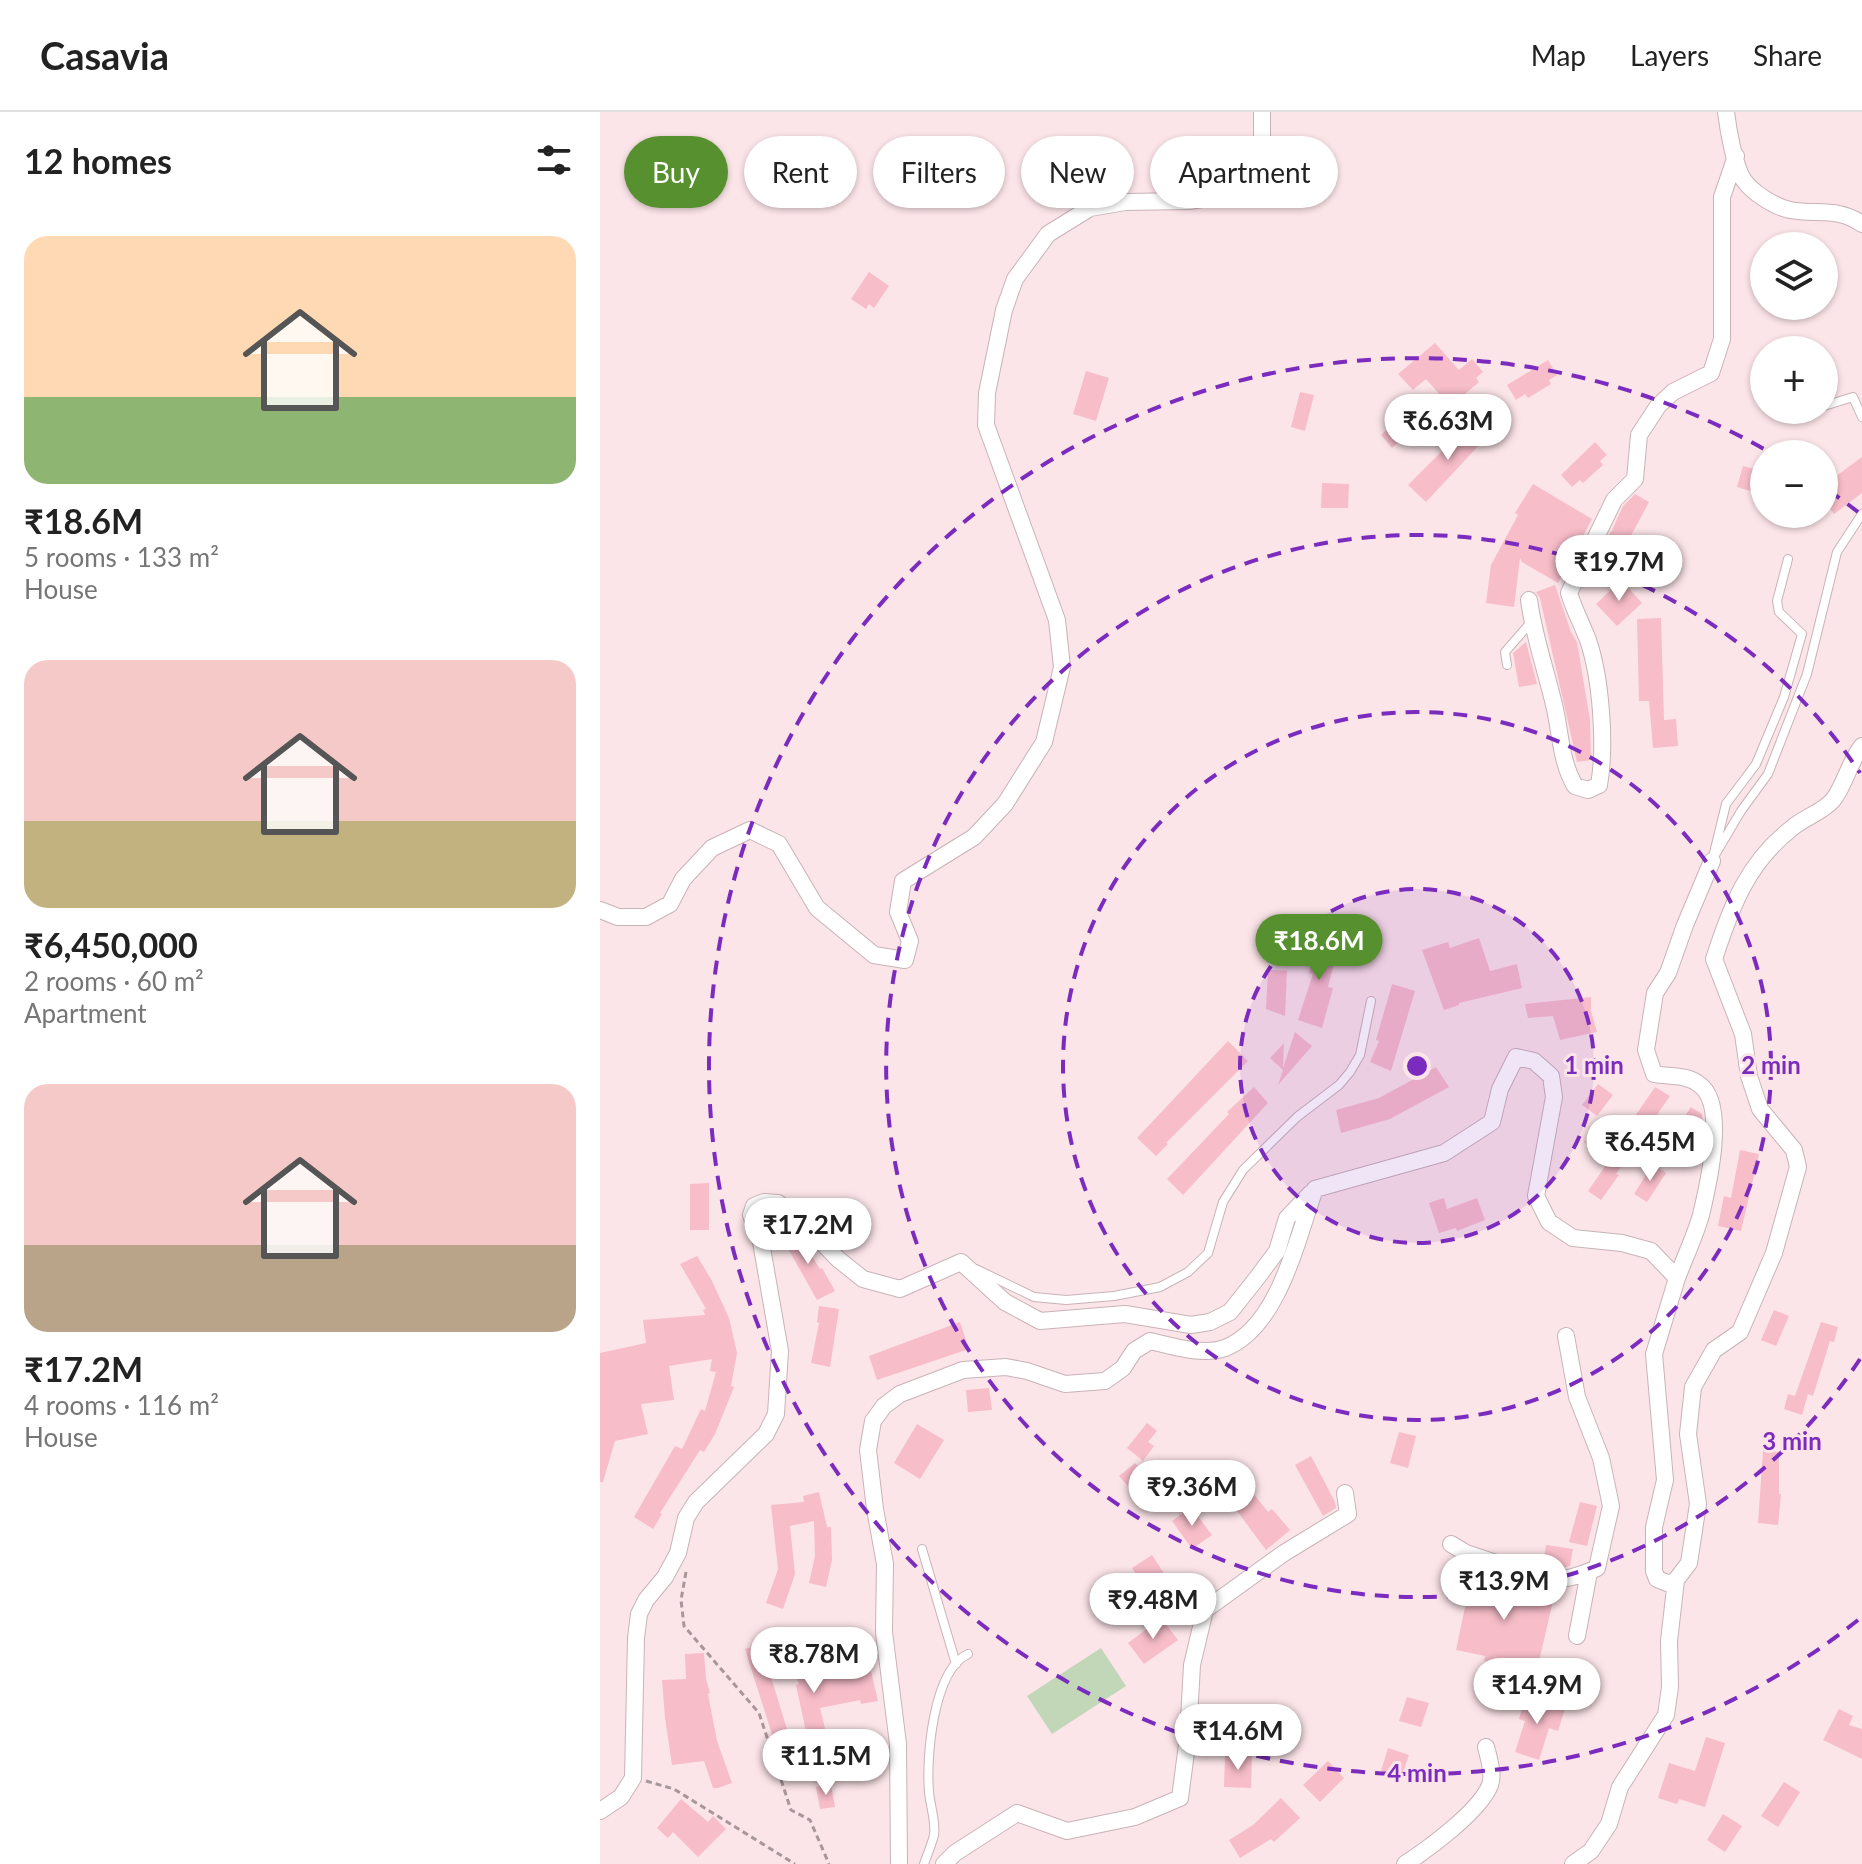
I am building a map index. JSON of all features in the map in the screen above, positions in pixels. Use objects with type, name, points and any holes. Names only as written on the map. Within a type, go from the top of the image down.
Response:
[{"type":"street","points":[[600,910],[618,917],[646,917],[670,904],[683,879],[712,848],[750,830],[779,844],[817,908],[874,955],[905,960],[910,941],[898,912],[903,881],[974,837],[1005,804],[1044,742],[1062,667],[1057,620],[986,425],[987,393],[996,344],[1015,279],[1048,234],[1090,208],[1125,202],[1189,201],[1220,196],[1240,181],[1255,162],[1262,141],[1262,112]]},
{"type":"street","points":[[1726,112],[1729,136],[1743,179],[1767,199],[1788,210],[1848,215],[1862,224]]},
{"type":"street","points":[[1529,600],[1555,710],[1564,768],[1575,786],[1588,790],[1599,785],[1602,769],[1599,676],[1569,593],[1614,500],[1635,479],[1639,435],[1658,406],[1673,392],[1711,373],[1722,339],[1722,197],[1736,156]]},
{"type":"street","points":[[1712,861],[1668,973],[1655,993],[1646,1050],[1654,1074],[1686,1077],[1702,1086],[1713,1102],[1712,1157],[1700,1217],[1654,1354],[1665,1480],[1654,1527],[1654,1571],[1657,1579],[1670,1584],[1689,1563],[1698,1504],[1688,1434],[1693,1387],[1714,1350],[1740,1332],[1774,1253],[1798,1167],[1794,1150],[1760,1109],[1749,1076],[1743,1034],[1714,959],[1743,883],[1770,847],[1792,827],[1832,801],[1854,755],[1862,746]]},
{"type":"street","points":[[600,1811],[621,1797],[633,1778],[639,1614],[676,1558],[686,1518],[696,1502],[766,1434],[776,1414],[780,1351],[761,1242],[751,1215],[754,1206],[764,1202],[778,1203],[863,1279],[900,1289],[961,1262],[1005,1302],[1040,1321],[1125,1314],[1191,1325],[1210,1322],[1230,1312],[1277,1251],[1287,1218],[1315,1189],[1444,1153],[1492,1122],[1500,1089],[1516,1057],[1534,1061],[1551,1076],[1554,1097],[1536,1196],[1549,1222],[1573,1238],[1622,1243],[1651,1251],[1677,1278]]},
{"type":"street","points":[[899,1864],[898,1744],[884,1632],[885,1564],[868,1450],[873,1421],[884,1406],[900,1394],[963,1370],[1006,1367],[1065,1384],[1105,1381],[1123,1368],[1134,1351],[1150,1341],[1193,1350],[1223,1349],[1248,1333],[1268,1308],[1295,1252],[1315,1189]]},
{"type":"street","points":[[1451,1544],[1466,1553],[1544,1579],[1557,1580],[1597,1568],[1611,1506],[1601,1458],[1577,1397],[1566,1336]]},
{"type":"street","points":[[944,1864],[955,1853],[1017,1813],[1067,1831],[1135,1817],[1180,1798],[1188,1737],[1192,1665],[1205,1610],[1284,1553],[1348,1514],[1345,1493]]},
{"type":"street","points":[[1577,1636],[1589,1572]]},
{"type":"street","points":[[1573,1864],[1591,1851],[1609,1824],[1620,1787],[1666,1715],[1670,1687],[1669,1641],[1676,1580]]},
{"type":"street","points":[[1405,1864],[1455,1827],[1490,1785],[1491,1769],[1486,1747]]},
{"type":"lane","points":[[1838,402],[1853,397],[1862,417]]},
{"type":"lane","points":[[1712,861],[1741,811],[1768,774],[1807,674],[1837,552],[1862,514]]},
{"type":"lane","points":[[1712,861],[1726,804],[1756,764],[1784,697],[1802,634],[1779,612],[1777,601],[1788,559]]},
{"type":"lane","points":[[1507,665],[1505,652],[1532,621]]},
{"type":"lane","points":[[961,1262],[1034,1297],[1066,1300],[1114,1296],[1160,1287],[1188,1272],[1208,1253],[1223,1202],[1243,1170],[1297,1117],[1339,1085],[1350,1072],[1360,1055],[1371,1001]]},
{"type":"lane","points":[[922,1549],[956,1664]]},
{"type":"lane","points":[[924,1864],[935,1832],[929,1795],[929,1736],[950,1671],[968,1654]]},
{"type":"path","points":[[676,1558],[687,1567],[681,1600],[684,1626],[759,1713],[791,1810],[810,1820],[829,1864]]},
{"type":"path","points":[[633,1778],[674,1789],[795,1864]]},
{"type":"green space","points":[[1101,1648],[1126,1686],[1052,1734],[1027,1696]]},
{"type":"building","points":[[869,272],[889,286],[874,308],[869,304],[866,309],[851,299]]},
{"type":"building","points":[[1435,343],[1459,370],[1472,359],[1483,372],[1476,378],[1479,382],[1458,400],[1455,396],[1447,403],[1426,379],[1413,390],[1398,374]]},
{"type":"building","points":[[1548,360],[1557,375],[1549,380],[1551,384],[1528,398],[1525,394],[1516,400],[1507,385]]},
{"type":"building","points":[[1086,371],[1109,378],[1096,421],[1073,414]]},
{"type":"building","points":[[1300,392],[1314,395],[1305,431],[1291,427]]},
{"type":"building","points":[[1417,404],[1429,417],[1421,424],[1424,427],[1403,445],[1400,441],[1392,448],[1381,435]]},
{"type":"building","points":[[1473,420],[1486,431],[1479,439],[1482,442],[1426,502],[1408,485]]},
{"type":"building","points":[[1595,442],[1607,455],[1600,461],[1603,465],[1583,483],[1580,480],[1572,487],[1561,475]]},
{"type":"building","points":[[1862,457],[1862,493],[1838,511],[1838,475]]},
{"type":"building","points":[[1743,466],[1750,468],[1750,491],[1737,487]]},
{"type":"building","points":[[1322,483],[1349,484],[1348,508],[1321,508]]},
{"type":"building","points":[[1533,484],[1592,519],[1558,583],[1520,558],[1514,607],[1486,603],[1491,565],[1518,515],[1515,513]]},
{"type":"building","points":[[1635,494],[1649,502],[1611,573],[1595,564],[1623,506]]},
{"type":"building","points":[[1621,580],[1642,603],[1617,626],[1596,604]]},
{"type":"building","points":[[1555,585],[1577,642],[1590,720],[1591,760],[1577,762],[1540,598],[1536,592]]},
{"type":"building","points":[[1661,618],[1664,720],[1676,719],[1678,746],[1653,748],[1649,701],[1639,701],[1637,619]]},
{"type":"building","points":[[1526,642],[1537,684],[1519,687],[1513,653]]},
{"type":"building","points":[[1316,933],[1337,938],[1328,987],[1333,988],[1322,1028],[1298,1020],[1313,974],[1309,973]]},
{"type":"building","points":[[1479,938],[1490,971],[1517,964],[1522,988],[1459,1003],[1444,1010],[1422,950],[1448,942],[1450,948]]},
{"type":"building","points":[[1268,970],[1287,971],[1285,1016],[1266,1009]]},
{"type":"building","points":[[1392,984],[1415,991],[1391,1071],[1370,1062],[1379,1041],[1376,1040]]},
{"type":"building","points":[[1591,997],[1597,1032],[1560,1040],[1553,1016],[1528,1018],[1525,1004]]},
{"type":"building","points":[[1295,1032],[1312,1046],[1278,1085],[1283,1070],[1270,1058],[1284,1043],[1283,1068]]},
{"type":"building","points":[[1228,1041],[1248,1061],[1156,1156],[1137,1138]]},
{"type":"building","points":[[1436,1067],[1449,1087],[1390,1119],[1341,1133],[1336,1110],[1379,1098]]},
{"type":"building","points":[[1598,1084],[1613,1095],[1597,1116],[1582,1105]]},
{"type":"building","points":[[1254,1087],[1268,1103],[1183,1195],[1167,1179],[1229,1114],[1227,1112]]},
{"type":"building","points":[[1655,1087],[1670,1096],[1601,1200],[1588,1191],[1608,1162],[1584,1142],[1601,1122],[1620,1138]]},
{"type":"building","points":[[1691,1107],[1702,1114],[1703,1123],[1686,1148],[1671,1137]]},
{"type":"building","points":[[1740,1150],[1759,1154],[1741,1231],[1718,1226],[1724,1196],[1731,1198]]},
{"type":"building","points":[[1653,1164],[1666,1173],[1647,1202],[1634,1194]]},
{"type":"building","points":[[709,1183],[709,1230],[690,1230],[690,1184]]},
{"type":"building","points":[[1444,1198],[1447,1209],[1477,1198],[1485,1220],[1457,1231],[1456,1228],[1439,1233],[1429,1203]]},
{"type":"building","points":[[795,1230],[835,1291],[817,1300],[782,1238]]},
{"type":"building","points":[[697,1256],[729,1318],[737,1353],[731,1386],[734,1387],[715,1434],[704,1452],[700,1450],[653,1529],[634,1517],[675,1446],[682,1449],[701,1409],[705,1411],[716,1372],[710,1371],[712,1359],[669,1366],[674,1400],[641,1404],[648,1434],[615,1441],[603,1482],[600,1482],[600,1353],[646,1343],[643,1320],[705,1315],[703,1310],[706,1309],[680,1264]]},
{"type":"building","points":[[819,1306],[839,1309],[830,1367],[811,1363]]},
{"type":"building","points":[[1774,1310],[1789,1316],[1776,1346],[1761,1340]]},
{"type":"building","points":[[960,1322],[969,1349],[877,1380],[869,1356]]},
{"type":"building","points":[[1821,1322],[1838,1327],[1834,1342],[1830,1341],[1813,1396],[1808,1394],[1802,1415],[1784,1409],[1788,1394],[1795,1396]]},
{"type":"building","points":[[989,1388],[992,1410],[968,1412],[966,1390]]},
{"type":"building","points":[[1147,1423],[1157,1431],[1148,1442],[1154,1446],[1143,1461],[1127,1448]]},
{"type":"building","points":[[917,1424],[944,1440],[920,1479],[894,1463]]},
{"type":"building","points":[[1399,1432],[1416,1436],[1408,1468],[1390,1463]]},
{"type":"building","points":[[1763,1451],[1779,1452],[1781,1494],[1778,1525],[1758,1523]]},
{"type":"building","points":[[1311,1456],[1335,1502],[1336,1508],[1323,1516],[1295,1465]]},
{"type":"building","points":[[1135,1463],[1157,1489],[1142,1502],[1119,1476]]},
{"type":"building","points":[[819,1492],[827,1527],[831,1527],[832,1560],[826,1587],[809,1583],[815,1556],[814,1521],[790,1526],[795,1574],[783,1609],[766,1603],[778,1569],[771,1505],[804,1502],[803,1496]]},
{"type":"building","points":[[1253,1493],[1268,1512],[1272,1509],[1290,1530],[1266,1550],[1234,1507]]},
{"type":"building","points":[[1580,1502],[1597,1506],[1587,1546],[1569,1542]]},
{"type":"building","points":[[1191,1507],[1212,1535],[1192,1549],[1172,1521]]},
{"type":"building","points":[[1546,1545],[1573,1549],[1570,1566],[1562,1568],[1543,1564]]},
{"type":"building","points":[[1152,1555],[1177,1593],[1157,1606],[1132,1568]]},
{"type":"building","points":[[1473,1569],[1526,1584],[1524,1590],[1554,1597],[1536,1674],[1484,1661],[1485,1656],[1456,1650]]},
{"type":"building","points":[[1161,1618],[1178,1640],[1144,1664],[1128,1643]]},
{"type":"building","points":[[864,1641],[878,1701],[861,1704],[860,1700],[820,1708],[833,1762],[780,1773],[778,1763],[781,1763],[745,1649],[761,1644],[796,1759],[811,1755],[796,1685],[799,1684],[788,1656],[815,1645],[832,1642],[833,1647]]},
{"type":"building","points":[[704,1653],[717,1741],[732,1783],[718,1788],[713,1788],[704,1761],[672,1765],[665,1718],[662,1680],[686,1679],[685,1654]]},
{"type":"building","points":[[1526,1696],[1565,1709],[1558,1731],[1549,1728],[1539,1760],[1515,1752],[1525,1721],[1519,1719]]},
{"type":"building","points":[[1407,1697],[1429,1703],[1421,1727],[1399,1721]]},
{"type":"building","points":[[1219,1705],[1250,1705],[1250,1734],[1219,1734]]},
{"type":"building","points":[[1839,1709],[1853,1716],[1849,1725],[1862,1729],[1862,1759],[1823,1740]]},
{"type":"building","points":[[1706,1737],[1725,1743],[1705,1807],[1679,1799],[1677,1804],[1658,1798],[1669,1763],[1695,1771]]},
{"type":"building","points":[[1388,1748],[1409,1755],[1401,1778],[1381,1771]]},
{"type":"building","points":[[1225,1755],[1252,1756],[1251,1788],[1224,1787]]},
{"type":"building","points":[[1328,1761],[1344,1778],[1320,1802],[1303,1785]]},
{"type":"building","points":[[1784,1782],[1800,1792],[1778,1827],[1761,1816]]},
{"type":"building","points":[[831,1785],[835,1807],[820,1809],[816,1787]]},
{"type":"building","points":[[1281,1798],[1300,1818],[1274,1842],[1271,1839],[1240,1858],[1229,1840],[1253,1825]]},
{"type":"building","points":[[681,1799],[708,1822],[713,1816],[726,1829],[698,1857],[673,1832],[668,1838],[657,1828]]},
{"type":"building","points":[[1723,1814],[1742,1826],[1725,1852],[1707,1840]]}]
